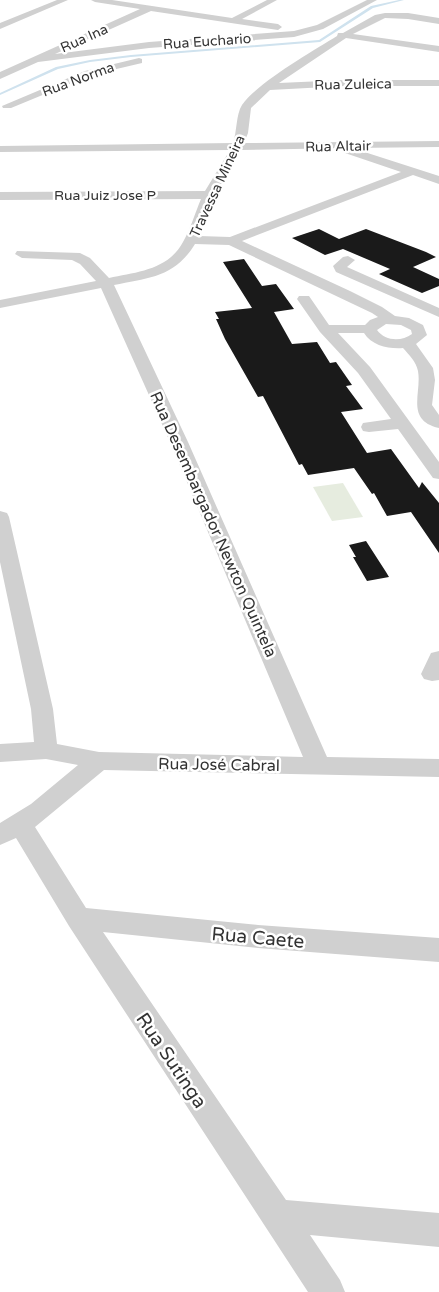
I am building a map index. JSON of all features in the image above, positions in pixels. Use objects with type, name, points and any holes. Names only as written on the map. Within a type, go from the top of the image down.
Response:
[{"type":"street","points":[[0,26],[64,0]]},
{"type":"street","points":[[96,0],[308,31],[334,37],[439,49]]},
{"type":"street","name":"Rua Ina","points":[[0,76],[169,0]]},
{"type":"street","points":[[232,20],[273,0]]},
{"type":"street","name":"Rua Euchario","points":[[34,60],[149,45],[262,37],[308,31],[329,23],[373,0]]},
{"type":"street","name":"Travessa Mineira","points":[[0,304],[165,269],[176,260],[192,240],[210,195],[237,146],[243,130],[243,119],[247,105],[334,37],[375,19],[386,16],[439,21]]},
{"type":"street","points":[[310,46],[334,37]]},
{"type":"street","name":"Rua Norma","points":[[7,106],[97,69],[146,60]]},
{"type":"street","name":"Rua Zuleica","points":[[268,87],[439,83]]},
{"type":"street","name":"Rua Altair","points":[[0,149],[439,144]]},
{"type":"street","points":[[333,146],[439,180]]},
{"type":"street","points":[[192,240],[231,241],[411,172]]},
{"type":"street","name":"Rua Juiz Jose P","points":[[0,196],[210,195]]},
{"type":"street","points":[[231,241],[345,294],[377,310],[391,320]]},
{"type":"street","points":[[22,254],[76,256],[85,261],[106,282]]},
{"type":"street","points":[[348,260],[340,266],[341,269],[439,312]]},
{"type":"street","name":"Rua Desembargador Newton Quintela","points":[[106,282],[179,442],[318,767]]},
{"type":"street","points":[[304,299],[325,329],[364,370],[439,474]]},
{"type":"street","points":[[369,330],[375,323],[391,320],[410,323],[419,330],[439,327]]},
{"type":"street","points":[[325,329],[369,330]]},
{"type":"street","points":[[369,330],[373,337],[378,340],[392,343],[407,343],[418,338],[419,330]]},
{"type":"street","points":[[407,343],[419,358],[427,374],[427,383],[422,400],[425,408],[433,420],[439,423]]},
{"type":"street","points":[[369,427],[402,423]]},
{"type":"street","points":[[0,517],[42,709],[46,750]]},
{"type":"street","name":"Rua José Cabral","points":[[0,752],[46,750],[99,761],[439,768]]},
{"type":"street","points":[[11,830],[99,761]]},
{"type":"street","name":"Rua Sutinga","points":[[11,830],[78,918],[328,1292]]},
{"type":"street","name":"Rua Caete","points":[[78,918],[168,930],[439,950]]},
{"type":"street","points":[[276,1216],[439,1230]]},
{"type":"shaded area","points":[[343,483],[363,517],[332,521],[313,487]]},
{"type":"building","points":[[319,229],[339,239],[366,229],[426,252],[436,257],[413,267],[439,279],[439,286],[422,293],[379,274],[390,269],[343,249],[325,255],[292,238]]},
{"type":"building","points":[[244,259],[262,286],[276,284],[294,309],[274,312],[292,344],[317,342],[330,363],[336,362],[352,385],[346,386],[363,409],[341,412],[367,453],[391,449],[419,488],[422,482],[439,503],[439,553],[411,512],[387,516],[374,493],[372,494],[354,468],[308,475],[302,464],[299,465],[263,396],[258,397],[225,339],[216,319],[219,319],[215,312],[252,308],[223,262]]},
{"type":"building","points":[[366,541],[389,577],[367,581],[353,557],[356,557],[349,545]]},
{"type":"waterway","points":[[0,94],[57,68],[90,61],[320,41],[372,7],[403,0]]}]
